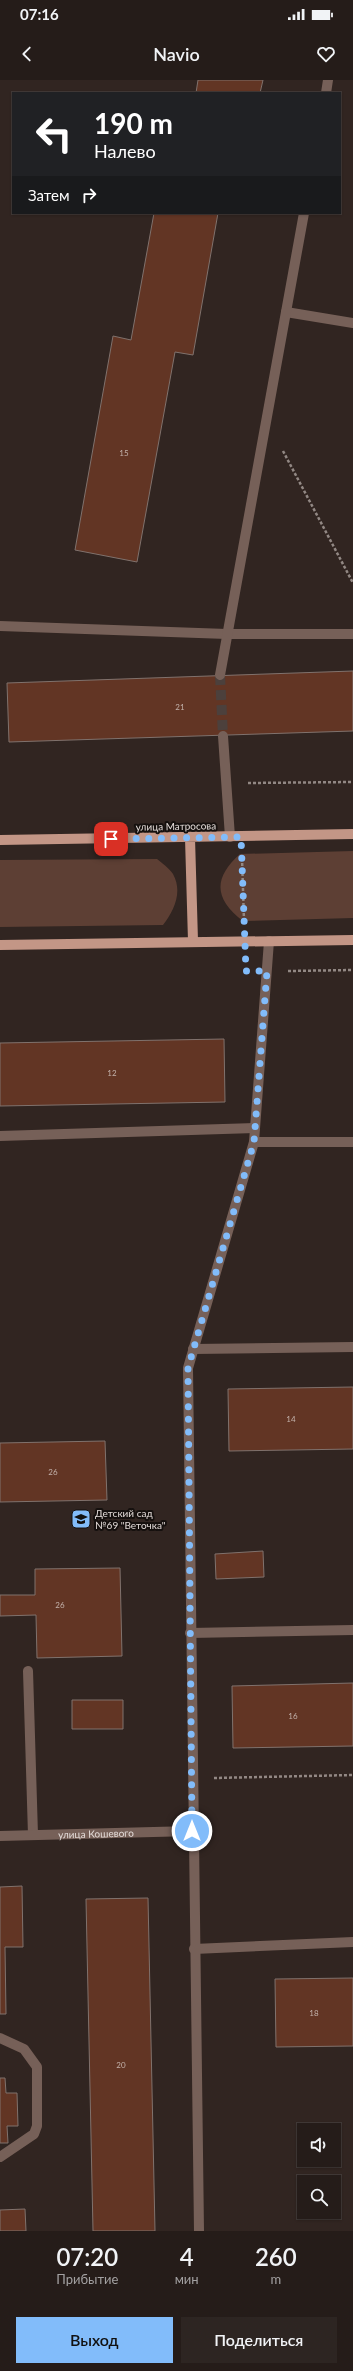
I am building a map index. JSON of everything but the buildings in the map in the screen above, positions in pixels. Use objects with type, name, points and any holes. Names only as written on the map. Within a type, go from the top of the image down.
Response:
[{"type":"main road","name":"улица Матросова","points":[[0,840],[190,838],[353,834]]},
{"type":"main road","points":[[190,838],[193,942]]},
{"type":"main road","points":[[0,945],[353,940]]},
{"type":"street","points":[[326,92],[328,80]]},
{"type":"street","points":[[220,675],[304,214]]},
{"type":"street","points":[[286,312],[353,323]]},
{"type":"street","points":[[0,626],[227,634],[353,634]]},
{"type":"street","points":[[223,736],[230,837]]},
{"type":"street","points":[[199,2231],[192,1831],[188,1368],[254,1142],[269,941]]},
{"type":"street","points":[[0,1136],[255,1128]]},
{"type":"street","points":[[254,1142],[353,1142]]},
{"type":"street","points":[[193,1349],[353,1347]]},
{"type":"street","points":[[190,1633],[353,1630]]},
{"type":"street","points":[[28,1671],[33,1835]]},
{"type":"street","name":"улица Кошевого","points":[[0,1836],[192,1831]]},
{"type":"street","points":[[194,1949],[353,1942]]},
{"type":"street","points":[[0,2038],[24,2049],[37,2067],[37,2126],[34,2134],[0,2157]]},
{"type":"path","points":[[266,418],[353,583]]},
{"type":"path","points":[[226,784],[353,782]]},
{"type":"path","points":[[241,837],[244,941]]},
{"type":"path","points":[[267,971],[353,970]]},
{"type":"path","points":[[192,1779],[353,1775]]},
{"type":"shaded area","points":[[353,851],[353,918],[243,921],[226,905],[222,896],[220,888],[221,880],[231,863],[240,854]]},
{"type":"shaded area","points":[[157,859],[173,874],[177,888],[174,907],[163,925],[0,927],[0,860]]},
{"type":"tunnel","points":[[220,675],[223,736]]},
{"type":"place","name":"Детский сад №69 \"Веточка\"","points":[[81,1519]]},
{"type":"route","points":[[111,839],[241,837],[246,971],[267,971],[254,1142],[188,1368],[192,1831]]}]
